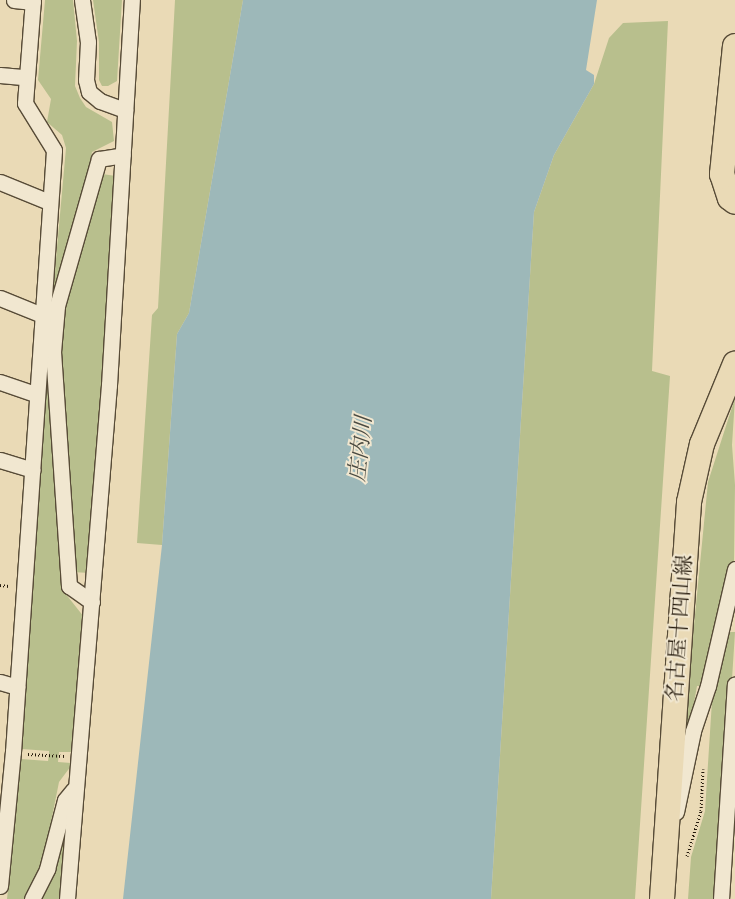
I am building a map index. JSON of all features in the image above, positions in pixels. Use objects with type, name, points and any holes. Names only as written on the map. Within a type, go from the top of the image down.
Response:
[{"type":"main road","points":[[735,46],[722,174],[730,198],[735,202]]},
{"type":"main road","name":"名古屋十四山線","points":[[662,899],[689,502],[702,444],[735,364]]},
{"type":"street","points":[[14,0],[33,1],[24,103],[54,150],[42,315],[69,586],[92,602]]},
{"type":"street","points":[[82,0],[88,42],[86,80],[90,92],[100,101],[125,110]]},
{"type":"street","points":[[67,899],[110,386],[132,0]]},
{"type":"street","points":[[0,74],[25,77]]},
{"type":"street","points":[[0,886],[3,819],[14,752],[37,395],[57,306],[99,159],[123,155]]},
{"type":"street","points":[[0,182],[49,202]]},
{"type":"street","points":[[0,298],[42,315]]},
{"type":"street","points":[[0,382],[37,395]]},
{"type":"street","points":[[0,460],[32,470]]},
{"type":"street","points":[[666,830],[679,807],[693,731],[708,686],[735,569]]},
{"type":"street","points":[[0,682],[17,686]]},
{"type":"street","points":[[721,899],[735,684]]},
{"type":"street","points":[[32,899],[47,869],[66,800],[76,787]]},
{"type":"path","points":[[14,752],[58,756]]},
{"type":"green space","points":[[45,0],[73,0],[77,41],[75,86],[86,107],[112,122],[114,141],[92,152],[86,185],[53,292],[66,148],[62,135],[47,122],[51,99],[38,80]]},
{"type":"green space","points":[[93,0],[122,0],[117,81],[108,86],[102,86],[99,80],[99,42]]},
{"type":"green space","points":[[175,0],[243,0],[189,313],[177,334],[162,545],[137,543],[152,315],[158,308]]},
{"type":"green space","points":[[668,21],[652,371],[670,376],[635,899],[491,899],[534,212],[554,155],[594,84],[609,38],[623,23]]},
{"type":"green space","points":[[102,174],[116,176],[90,573],[72,572],[59,350],[61,307]]},
{"type":"green space","points":[[47,381],[61,560],[61,588],[84,617],[71,752],[59,752],[58,762],[71,763],[71,766],[59,782],[42,867],[26,899],[7,899],[21,759],[48,761],[49,755],[49,751],[22,749]]},
{"type":"green space","points":[[735,398],[732,445],[735,485],[734,561],[705,686],[697,686],[686,748],[682,748],[708,482]]},
{"type":"green space","points":[[728,632],[735,632],[718,899],[688,899],[691,857],[705,811],[713,685]]},
{"type":"green space","points":[[68,814],[60,899],[38,899]]},
{"type":"water","name":"庄内川","points":[[243,0],[597,0],[586,70],[594,75],[594,84],[554,155],[534,212],[491,899],[123,899],[162,545],[177,334],[189,313]]}]
